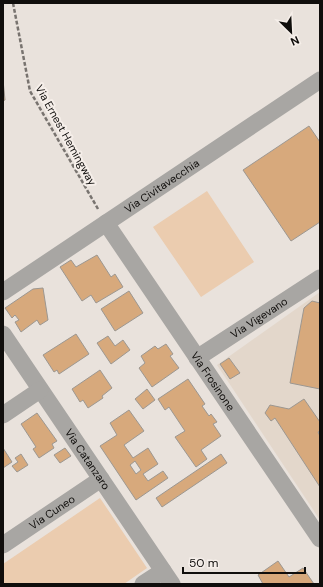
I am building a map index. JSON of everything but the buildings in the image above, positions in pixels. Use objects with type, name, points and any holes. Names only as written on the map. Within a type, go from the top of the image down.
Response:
[{"type":"street","name":"Via Civitavecchia","points":[[3,292],[320,80]]},
{"type":"street","name":"Via Frosinone","points":[[106,223],[320,539]]},
{"type":"street","name":"Via Vigevano","points":[[197,358],[320,278]]},
{"type":"street","name":"Via Catanzaro","points":[[3,334],[167,577]]},
{"type":"street","points":[[3,414],[40,390]]},
{"type":"street","name":"Via Cuneo","points":[[3,545],[101,479]]},
{"type":"street","points":[[143,584],[167,577]]},
{"type":"path","name":"Via Ernest Hemingway","points":[[13,3],[30,91],[106,223]]},
{"type":"shaded area","points":[[207,191],[254,262],[201,297],[153,227]]},
{"type":"shaded area","points":[[320,292],[320,520],[217,365]]},
{"type":"shaded area","points":[[100,498],[147,568],[124,584],[3,584],[3,564]]}]
